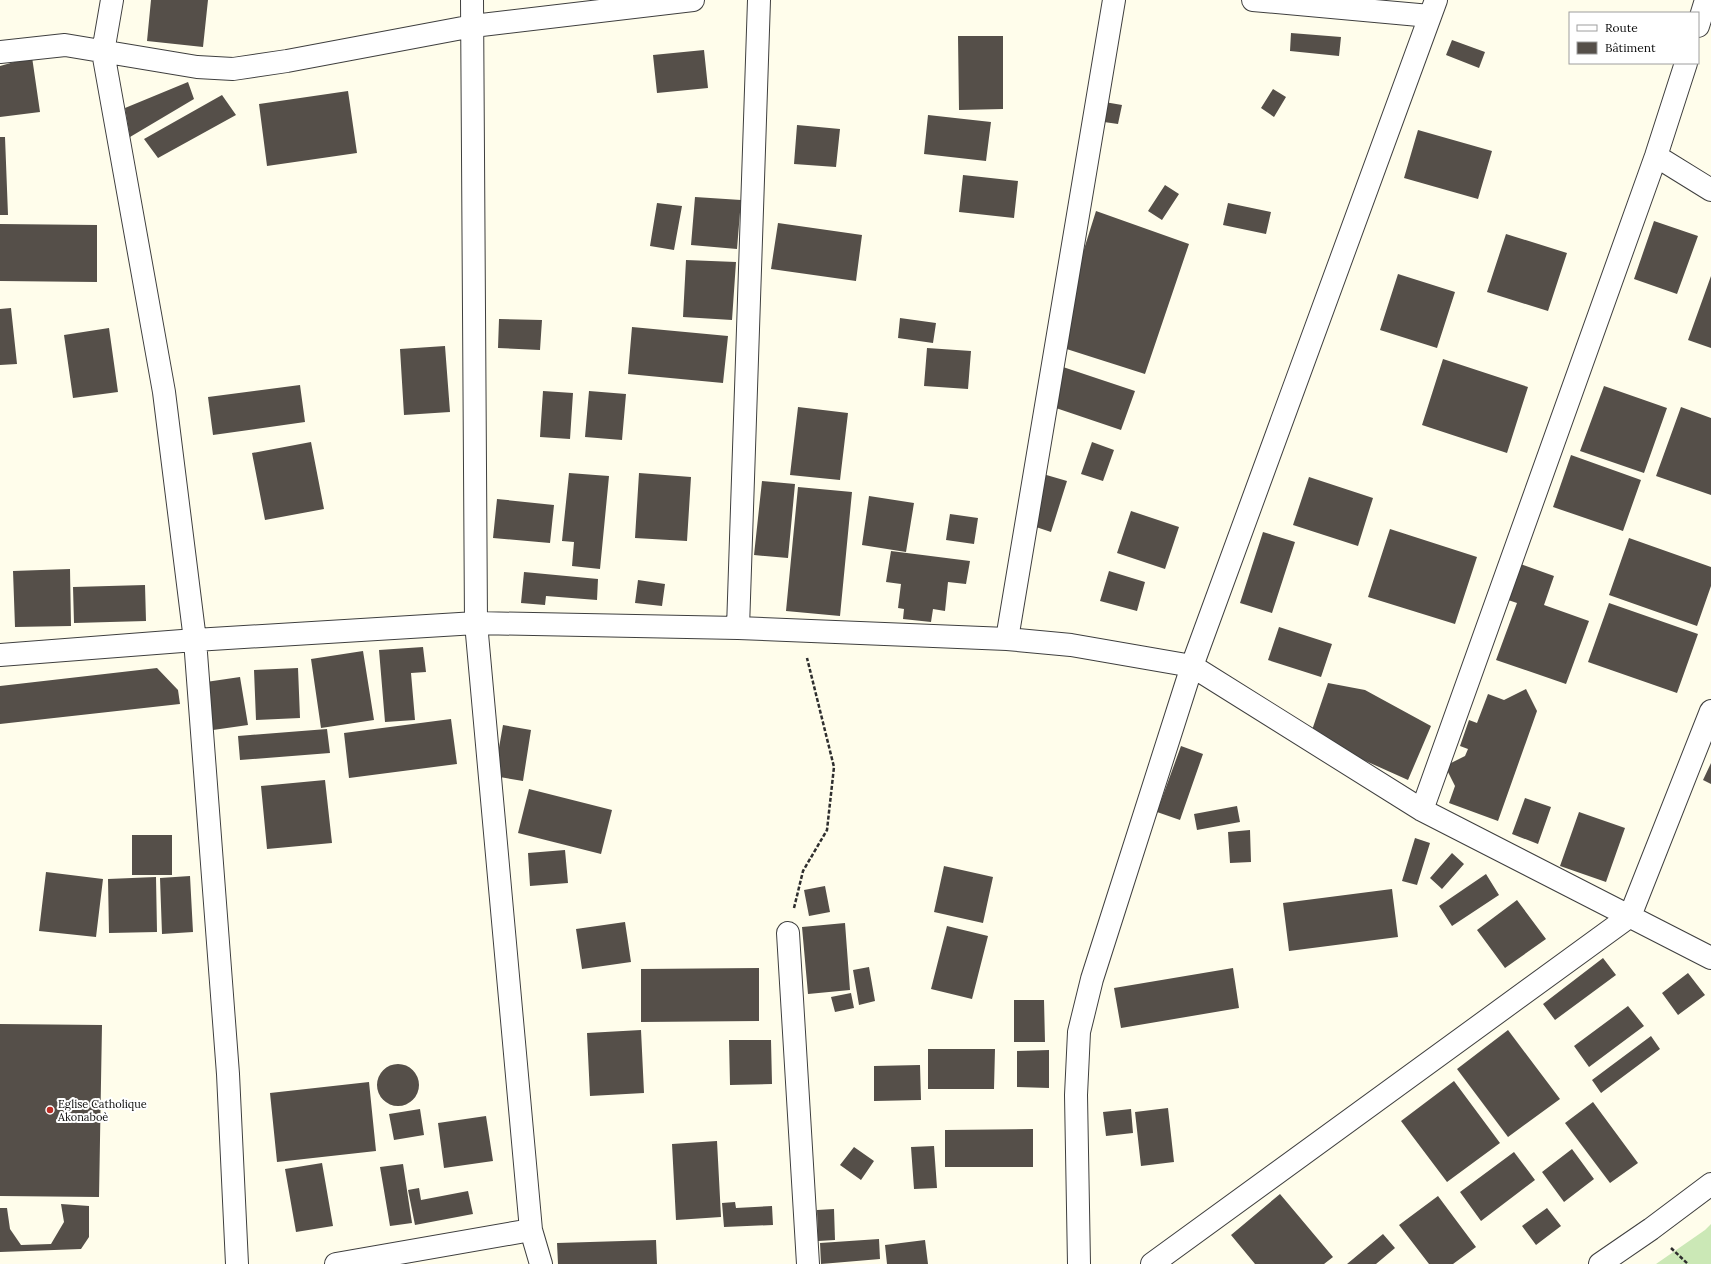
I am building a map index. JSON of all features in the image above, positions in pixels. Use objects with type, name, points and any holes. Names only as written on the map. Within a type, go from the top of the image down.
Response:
[{"type":"street","points":[[112,0],[103,52],[164,392],[196,640],[228,1074],[237,1264]]},
{"type":"street","points":[[472,0],[476,623],[531,1230],[541,1264]]},
{"type":"street","points":[[0,52],[64,45],[197,67],[233,69],[287,62],[473,26],[693,0]]},
{"type":"street","points":[[738,628],[759,0]]},
{"type":"street","points":[[1007,639],[1114,0]]},
{"type":"street","points":[[1079,1264],[1076,1095],[1079,1032],[1094,971],[1192,666],[1433,8],[1253,0]]},
{"type":"street","points":[[1699,23],[1706,0]]},
{"type":"street","points":[[1422,810],[1656,156],[1686,64]]},
{"type":"street","points":[[1656,156],[1711,190]]},
{"type":"street","points":[[0,655],[196,640],[476,623],[738,628],[1007,639],[1071,645],[1192,666],[1422,810],[1711,958]]},
{"type":"street","points":[[1152,1264],[1630,916],[1711,711]]},
{"type":"street","points":[[788,933],[808,1264]]},
{"type":"street","points":[[1600,1264],[1651,1229],[1711,1184]]},
{"type":"street","points":[[336,1264],[531,1230]]},
{"type":"path","points":[[788,933],[803,871],[827,830],[834,767],[800,630]]},
{"type":"green space","points":[[1711,1224],[1711,1264],[1656,1264],[1705,1230]]},
{"type":"building","points":[[151,0],[208,0],[203,47],[147,41]]},
{"type":"building","points":[[1291,33],[1341,37],[1339,56],[1290,51]]},
{"type":"building","points":[[958,36],[1003,36],[1003,109],[959,110]]},
{"type":"building","points":[[1452,40],[1485,52],[1479,68],[1446,55]]},
{"type":"building","points":[[704,50],[708,88],[657,93],[653,55]]},
{"type":"building","points":[[32,57],[40,112],[0,117],[0,66]]},
{"type":"building","points":[[188,82],[194,99],[130,137],[125,108]]},
{"type":"building","points":[[1273,89],[1286,97],[1274,117],[1261,108]]},
{"type":"building","points":[[348,91],[357,153],[267,166],[259,104]]},
{"type":"building","points":[[222,95],[236,115],[158,158],[144,139]]},
{"type":"building","points":[[1093,100],[1122,105],[1118,124],[1104,122]]},
{"type":"building","points":[[928,115],[991,122],[986,161],[924,154]]},
{"type":"building","points":[[797,125],[840,129],[836,167],[794,164]]},
{"type":"building","points":[[1418,130],[1492,151],[1478,199],[1404,178]]},
{"type":"building","points":[[0,137],[5,137],[8,215],[0,215]]},
{"type":"building","points":[[963,175],[1018,181],[1014,218],[959,212]]},
{"type":"building","points":[[1165,185],[1179,194],[1162,220],[1148,211]]},
{"type":"building","points":[[695,197],[741,200],[737,249],[691,245]]},
{"type":"building","points":[[657,203],[682,206],[674,250],[650,246]]},
{"type":"building","points":[[1228,203],[1271,212],[1266,234],[1223,225]]},
{"type":"building","points":[[1096,211],[1189,244],[1145,374],[1054,345]]},
{"type":"building","points":[[1654,221],[1698,236],[1677,294],[1634,279]]},
{"type":"building","points":[[778,223],[862,235],[856,281],[771,269]]},
{"type":"building","points":[[0,224],[97,225],[97,282],[0,281]]},
{"type":"building","points":[[1506,234],[1567,253],[1548,311],[1487,292]]},
{"type":"building","points":[[686,260],[736,262],[732,320],[683,317]]},
{"type":"building","points":[[1398,274],[1455,292],[1437,348],[1380,330]]},
{"type":"building","points":[[1711,276],[1711,348],[1688,340]]},
{"type":"building","points":[[11,308],[17,364],[0,365],[0,309]]},
{"type":"building","points":[[900,318],[936,323],[933,343],[898,338]]},
{"type":"building","points":[[499,319],[542,320],[540,350],[498,348]]},
{"type":"building","points":[[632,327],[728,336],[723,383],[628,374]]},
{"type":"building","points":[[109,328],[118,392],[73,398],[64,335]]},
{"type":"building","points":[[445,346],[450,412],[404,415],[400,349]]},
{"type":"building","points":[[927,348],[971,351],[968,389],[924,386]]},
{"type":"building","points":[[1443,359],[1528,387],[1507,453],[1422,425]]},
{"type":"building","points":[[1060,366],[1135,391],[1121,430],[1047,405]]},
{"type":"building","points":[[300,385],[305,422],[213,435],[208,397]]},
{"type":"building","points":[[1604,386],[1667,408],[1644,473],[1580,451]]},
{"type":"building","points":[[543,391],[573,393],[570,439],[540,437]]},
{"type":"building","points":[[589,391],[626,394],[622,440],[585,437]]},
{"type":"building","points":[[798,407],[848,413],[840,480],[790,475]]},
{"type":"building","points":[[1681,407],[1711,418],[1711,495],[1656,476]]},
{"type":"building","points":[[311,442],[324,509],[265,520],[252,453]]},
{"type":"building","points":[[1092,442],[1114,450],[1103,481],[1081,474]]},
{"type":"building","points":[[1571,455],[1641,480],[1623,531],[1553,507]]},
{"type":"building","points":[[569,473],[609,476],[600,569],[572,566],[574,542],[562,541]]},
{"type":"building","points":[[639,473],[691,477],[687,541],[635,538]]},
{"type":"building","points":[[1043,474],[1067,481],[1051,532],[1027,524]]},
{"type":"building","points":[[1309,477],[1373,498],[1358,546],[1293,525]]},
{"type":"building","points":[[762,481],[795,484],[788,558],[754,555]]},
{"type":"building","points":[[798,487],[852,492],[840,616],[786,611]]},
{"type":"building","points":[[869,496],[914,503],[906,552],[862,545]]},
{"type":"building","points":[[497,499],[554,505],[550,543],[493,538]]},
{"type":"building","points":[[1131,511],[1179,527],[1165,569],[1117,553]]},
{"type":"building","points":[[950,514],[978,518],[974,544],[946,540]]},
{"type":"building","points":[[1390,529],[1477,557],[1455,624],[1368,597]]},
{"type":"building","points":[[1263,532],[1295,542],[1272,613],[1240,603]]},
{"type":"building","points":[[1629,538],[1711,567],[1711,586],[1697,626],[1609,595]]},
{"type":"building","points":[[891,551],[970,561],[966,584],[948,582],[945,611],[933,609],[931,622],[903,619],[904,609],[898,608],[901,584],[886,582]]},
{"type":"building","points":[[1515,562],[1554,576],[1544,605],[1589,621],[1566,684],[1496,660],[1517,603],[1502,598]]},
{"type":"building","points":[[70,569],[71,626],[15,627],[13,571]]},
{"type":"building","points":[[1109,571],[1145,582],[1137,611],[1100,601]]},
{"type":"building","points":[[524,572],[598,579],[597,600],[546,596],[545,605],[521,603]]},
{"type":"building","points":[[638,580],[665,584],[662,606],[635,603]]},
{"type":"building","points":[[145,585],[146,621],[74,623],[73,587]]},
{"type":"building","points":[[1609,603],[1698,634],[1677,693],[1588,662]]},
{"type":"building","points":[[1279,627],[1332,644],[1321,677],[1268,660]]},
{"type":"building","points":[[423,647],[426,672],[411,673],[415,720],[385,722],[379,650]]},
{"type":"building","points":[[363,651],[374,720],[321,728],[311,659]]},
{"type":"building","points":[[157,668],[178,690],[180,704],[0,724],[0,686]]},
{"type":"building","points":[[298,668],[300,718],[256,720],[254,670]]},
{"type":"building","points":[[240,677],[248,725],[213,730],[206,682]]},
{"type":"building","points":[[1328,683],[1365,690],[1431,726],[1408,780],[1310,736]]},
{"type":"building","points":[[1526,689],[1537,711],[1498,821],[1449,803],[1455,786],[1445,766],[1465,756],[1468,749],[1460,746],[1469,720],[1477,723],[1488,694],[1504,700]]},
{"type":"building","points":[[451,719],[457,764],[349,778],[344,733]]},
{"type":"building","points":[[503,725],[531,730],[523,781],[494,776]]},
{"type":"building","points":[[327,729],[330,753],[240,760],[238,736]]},
{"type":"building","points":[[1181,746],[1203,754],[1180,820],[1157,812]]},
{"type":"building","points":[[1711,763],[1711,784],[1703,780]]},
{"type":"building","points":[[325,780],[332,843],[267,849],[261,786]]},
{"type":"building","points":[[529,789],[612,810],[601,854],[518,833]]},
{"type":"building","points":[[1525,798],[1551,807],[1538,844],[1512,834]]},
{"type":"building","points":[[1237,806],[1240,822],[1197,830],[1194,814]]},
{"type":"building","points":[[1579,812],[1625,828],[1606,882],[1560,866]]},
{"type":"building","points":[[1250,830],[1251,862],[1230,863],[1228,832]]},
{"type":"building","points":[[132,835],[172,835],[172,875],[132,875]]},
{"type":"building","points":[[1415,838],[1430,843],[1417,885],[1402,881]]},
{"type":"building","points":[[565,850],[568,883],[530,886],[528,853]]},
{"type":"building","points":[[1452,853],[1464,864],[1442,889],[1430,878]]},
{"type":"building","points":[[944,866],[993,877],[983,923],[934,912]]},
{"type":"building","points":[[46,872],[103,879],[96,937],[39,931]]},
{"type":"building","points":[[1486,874],[1499,895],[1452,926],[1439,906]]},
{"type":"building","points":[[190,876],[193,932],[162,934],[160,878]]},
{"type":"building","points":[[156,877],[157,932],[109,933],[108,879]]},
{"type":"building","points":[[825,886],[830,912],[809,916],[804,890]]},
{"type":"building","points":[[1392,889],[1398,937],[1289,951],[1283,903]]},
{"type":"building","points":[[1517,900],[1546,939],[1505,968],[1477,930]]},
{"type":"building","points":[[625,922],[631,962],[582,969],[576,929]]},
{"type":"building","points":[[845,923],[850,990],[808,994],[802,927]]},
{"type":"building","points":[[947,926],[988,936],[972,999],[931,989]]},
{"type":"building","points":[[1603,958],[1616,975],[1555,1020],[1543,1004]]},
{"type":"building","points":[[869,967],[875,1001],[859,1005],[853,970]]},
{"type":"building","points":[[759,968],[759,1021],[641,1022],[641,969]]},
{"type":"building","points":[[1233,968],[1239,1008],[1121,1028],[1114,988]]},
{"type":"building","points":[[1688,973],[1705,995],[1678,1015],[1662,993]]},
{"type":"building","points":[[851,993],[854,1008],[835,1012],[831,997]]},
{"type":"building","points":[[1014,1000],[1044,1000],[1045,1042],[1014,1042]]},
{"type":"building","points":[[1628,1006],[1644,1026],[1589,1067],[1574,1046]]},
{"type":"building","name":"Eglise Catholique Akonaboè","points":[[0,1024],[102,1025],[99,1197],[0,1196]]},
{"type":"building","points":[[641,1030],[644,1093],[590,1096],[587,1033]]},
{"type":"building","points":[[1508,1030],[1560,1099],[1508,1137],[1457,1069]]},
{"type":"building","points":[[1651,1036],[1660,1049],[1601,1093],[1592,1080]]},
{"type":"building","points":[[729,1040],[771,1040],[772,1084],[730,1085]]},
{"type":"building","points":[[928,1049],[995,1049],[994,1089],[928,1089]]},
{"type":"building","points":[[1049,1050],[1049,1088],[1017,1087],[1017,1051]]},
{"type":"building","points":[[398,1064],[413,1070],[419,1085],[413,1100],[398,1106],[383,1100],[377,1085],[383,1070]]},
{"type":"building","points":[[920,1065],[921,1100],[874,1101],[874,1066]]},
{"type":"building","points":[[1454,1081],[1500,1143],[1447,1182],[1401,1121]]},
{"type":"building","points":[[369,1082],[376,1151],[277,1162],[270,1093]]},
{"type":"building","points":[[1593,1102],[1638,1163],[1610,1183],[1565,1123]]},
{"type":"building","points":[[1168,1108],[1174,1162],[1141,1166],[1135,1112]]},
{"type":"building","points":[[420,1109],[424,1135],[394,1140],[389,1114]]},
{"type":"building","points":[[1131,1109],[1133,1133],[1106,1136],[1103,1112]]},
{"type":"building","points":[[486,1116],[493,1161],[444,1168],[438,1123]]},
{"type":"building","points":[[1033,1129],[1033,1167],[945,1167],[945,1130]]},
{"type":"building","points":[[717,1141],[721,1217],[676,1220],[672,1144]]},
{"type":"building","points":[[934,1146],[937,1188],[914,1189],[911,1147]]},
{"type":"building","points":[[854,1147],[874,1161],[861,1180],[840,1165]]},
{"type":"building","points":[[1572,1149],[1594,1179],[1564,1202],[1542,1172]]},
{"type":"building","points":[[1514,1152],[1535,1180],[1481,1221],[1460,1192]]},
{"type":"building","points":[[322,1163],[333,1226],[296,1232],[285,1169]]},
{"type":"building","points":[[403,1164],[412,1223],[390,1226],[380,1167]]},
{"type":"building","points":[[419,1188],[421,1200],[468,1191],[473,1214],[415,1225],[408,1190]]},
{"type":"building","points":[[1280,1194],[1333,1257],[1324,1264],[1255,1264],[1231,1235]]},
{"type":"building","points":[[1438,1196],[1476,1247],[1453,1264],[1429,1264],[1399,1225]]},
{"type":"building","points":[[735,1202],[736,1208],[772,1206],[773,1225],[724,1227],[722,1203]]},
{"type":"building","points":[[61,1204],[89,1206],[89,1237],[81,1249],[0,1252],[0,1208],[7,1208],[10,1229],[21,1245],[51,1244],[64,1222]]},
{"type":"building","points":[[1547,1208],[1561,1226],[1536,1245],[1522,1226]]},
{"type":"building","points":[[834,1209],[835,1240],[818,1241],[817,1210]]},
{"type":"building","points":[[1383,1234],[1395,1248],[1376,1264],[1347,1264]]},
{"type":"building","points":[[879,1239],[880,1259],[821,1264],[820,1243]]},
{"type":"building","points":[[656,1240],[657,1264],[558,1264],[557,1243]]},
{"type":"building","points":[[925,1240],[928,1264],[887,1264],[885,1245]]},
{"type":"place","name":"Eglise Catholique Akonaboè","points":[[50,1110]]}]
